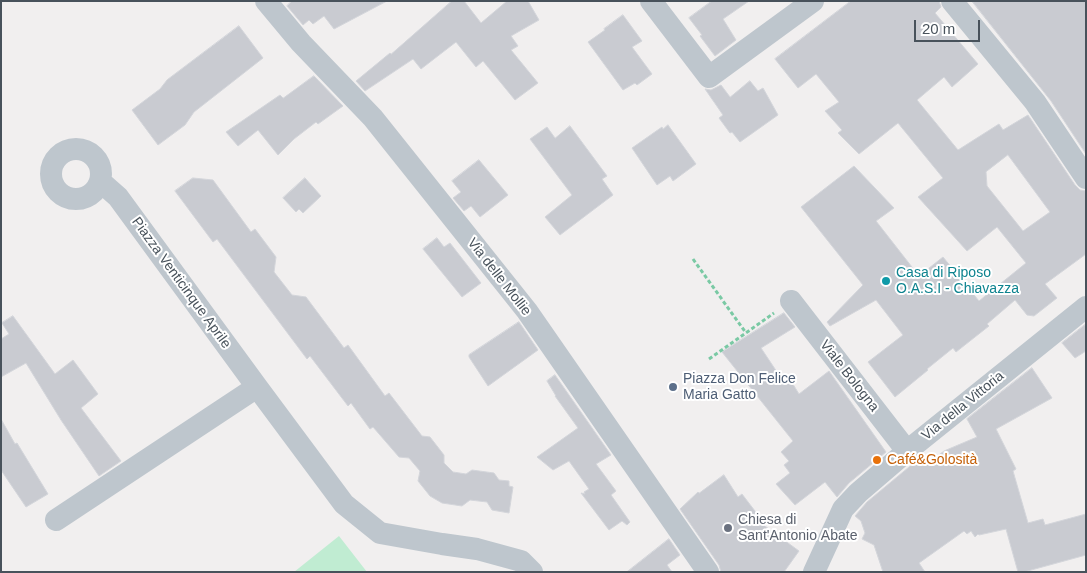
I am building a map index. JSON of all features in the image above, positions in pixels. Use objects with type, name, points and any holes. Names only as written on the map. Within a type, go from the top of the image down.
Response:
[{"type":"street","name":"Via delle Mollie","points":[[266,1],[301,43],[373,118],[527,311],[708,572]]},
{"type":"street","points":[[651,1],[709,77],[813,1]]},
{"type":"street","points":[[952,1],[1035,102],[1086,178]]},
{"type":"street","name":"Piazza Venticinque Aprile","points":[[101,182],[118,197],[344,504],[380,533],[478,549],[521,561],[532,572]]},
{"type":"street","name":"Viale Bologna","points":[[791,301],[908,451]]},
{"type":"street","name":"Via della Vittoria","points":[[814,572],[844,509],[858,493],[1085,308]]},
{"type":"street","points":[[56,520],[257,387]]},
{"type":"path","points":[[693,259],[746,332]]},
{"type":"path","points":[[709,358],[791,301]]},
{"type":"green space","points":[[339,536],[367,572],[294,572]]},
{"type":"building","points":[[292,1],[387,1],[334,29],[324,16],[313,24],[309,20],[303,25],[287,6]]},
{"type":"building","points":[[452,1],[464,1],[481,23],[507,1],[528,1],[539,20],[511,36],[518,46],[511,50],[538,83],[515,100],[483,61],[476,67],[456,42],[421,69],[413,59],[365,91],[356,81],[391,54]]},
{"type":"building","points":[[712,1],[749,1],[723,19],[736,40],[715,56],[689,18]]},
{"type":"building","points":[[851,1],[939,1],[941,7],[935,13],[978,64],[952,87],[944,77],[917,100],[958,150],[999,124],[1003,130],[1028,115],[1075,185],[1080,190],[1086,191],[1086,254],[1045,284],[1057,298],[1034,316],[1027,315],[1015,300],[987,324],[989,326],[956,352],[953,348],[895,397],[868,362],[903,335],[876,300],[830,326],[827,322],[863,285],[801,207],[854,166],[894,208],[876,221],[919,276],[943,257],[979,301],[1026,263],[997,227],[967,251],[918,197],[943,178],[898,123],[859,154],[838,133],[842,130],[825,111],[839,102],[816,74],[798,88],[775,59]],"holes":[[[1008,155],[1050,212],[1023,231],[987,186],[986,172]]]},
{"type":"building","points":[[972,1],[1086,1],[1086,154],[1051,101]]},
{"type":"building","points":[[623,15],[642,41],[632,47],[652,74],[637,85],[635,83],[623,90],[588,42]]},
{"type":"building","points":[[239,26],[263,58],[194,112],[185,125],[158,145],[132,110],[160,89],[167,80]]},
{"type":"building","points":[[314,76],[343,106],[318,124],[316,122],[294,139],[278,155],[258,130],[238,146],[226,132],[280,95],[283,98]]},
{"type":"building","points":[[750,81],[758,91],[763,88],[778,115],[740,142],[732,132],[730,133],[719,118],[723,115],[705,89],[711,90],[721,85],[730,97]]},
{"type":"building","points":[[668,125],[696,164],[673,181],[670,176],[657,185],[632,148],[662,127],[663,129]]},
{"type":"building","points":[[570,126],[607,176],[602,179],[613,195],[560,235],[545,217],[572,195],[530,139],[547,127],[555,138]]},
{"type":"building","points":[[479,160],[508,195],[480,217],[471,206],[464,211],[453,198],[461,192],[452,181]]},
{"type":"building","points":[[193,178],[213,180],[251,232],[255,229],[276,257],[274,272],[292,295],[306,297],[344,348],[348,345],[385,396],[389,393],[422,436],[430,437],[444,455],[444,463],[453,472],[466,474],[472,470],[494,473],[499,480],[509,481],[509,486],[513,487],[509,513],[492,510],[487,502],[470,500],[462,506],[442,503],[430,496],[418,481],[420,471],[409,458],[399,457],[373,427],[370,429],[351,403],[348,406],[310,356],[307,359],[217,239],[213,242],[175,191]]},
{"type":"building","points":[[305,178],[321,196],[303,213],[299,209],[296,212],[283,198]]},
{"type":"building","points":[[437,238],[444,247],[450,243],[481,283],[462,297],[423,249]]},
{"type":"building","points":[[784,313],[795,327],[761,348],[785,384],[791,381],[799,394],[829,371],[886,452],[849,483],[837,497],[825,482],[795,505],[776,484],[790,473],[784,465],[789,461],[781,452],[793,441],[722,352]]},
{"type":"building","points":[[13,316],[55,374],[73,360],[98,394],[81,408],[121,461],[99,476],[61,420],[26,363],[1,377],[1,339],[9,334],[2,323]]},
{"type":"building","points":[[519,322],[538,350],[488,386],[469,355]]},
{"type":"building","points":[[1086,324],[1086,351],[1075,358],[1062,343]]},
{"type":"building","points":[[1032,368],[1052,398],[996,429],[1016,469],[1013,471],[1028,523],[1043,519],[1045,525],[1086,514],[1086,555],[1018,572],[1006,529],[978,534],[975,537],[971,531],[967,534],[964,531],[919,563],[925,572],[883,572],[874,545],[862,539],[865,533],[861,521],[855,516],[867,502],[921,457],[927,464],[944,451],[977,437],[967,419]]},
{"type":"building","points":[[555,375],[611,455],[596,464],[616,491],[611,495],[630,522],[627,525],[622,521],[609,530],[581,493],[585,494],[584,492],[589,489],[569,461],[553,470],[537,457],[578,428],[555,396],[547,381]]},
{"type":"building","points":[[1,419],[48,494],[26,507],[1,470]]},
{"type":"building","points":[[724,475],[738,497],[742,494],[758,515],[754,518],[799,551],[784,572],[721,572],[719,565],[680,509],[698,492]]},
{"type":"building","points":[[669,539],[680,555],[667,565],[672,572],[627,572]]},
{"type":"place","name":"Casa di Riposo O.A.S.I - Chiavazza","points":[[886,281]]},
{"type":"place","name":"Piazza Don Felice Maria Gatto","points":[[673,387]]},
{"type":"place","name":"Café&Golosità","points":[[877,460]]},
{"type":"place","name":"Chiesa di Sant'Antonio Abate","points":[[728,528]]}]
